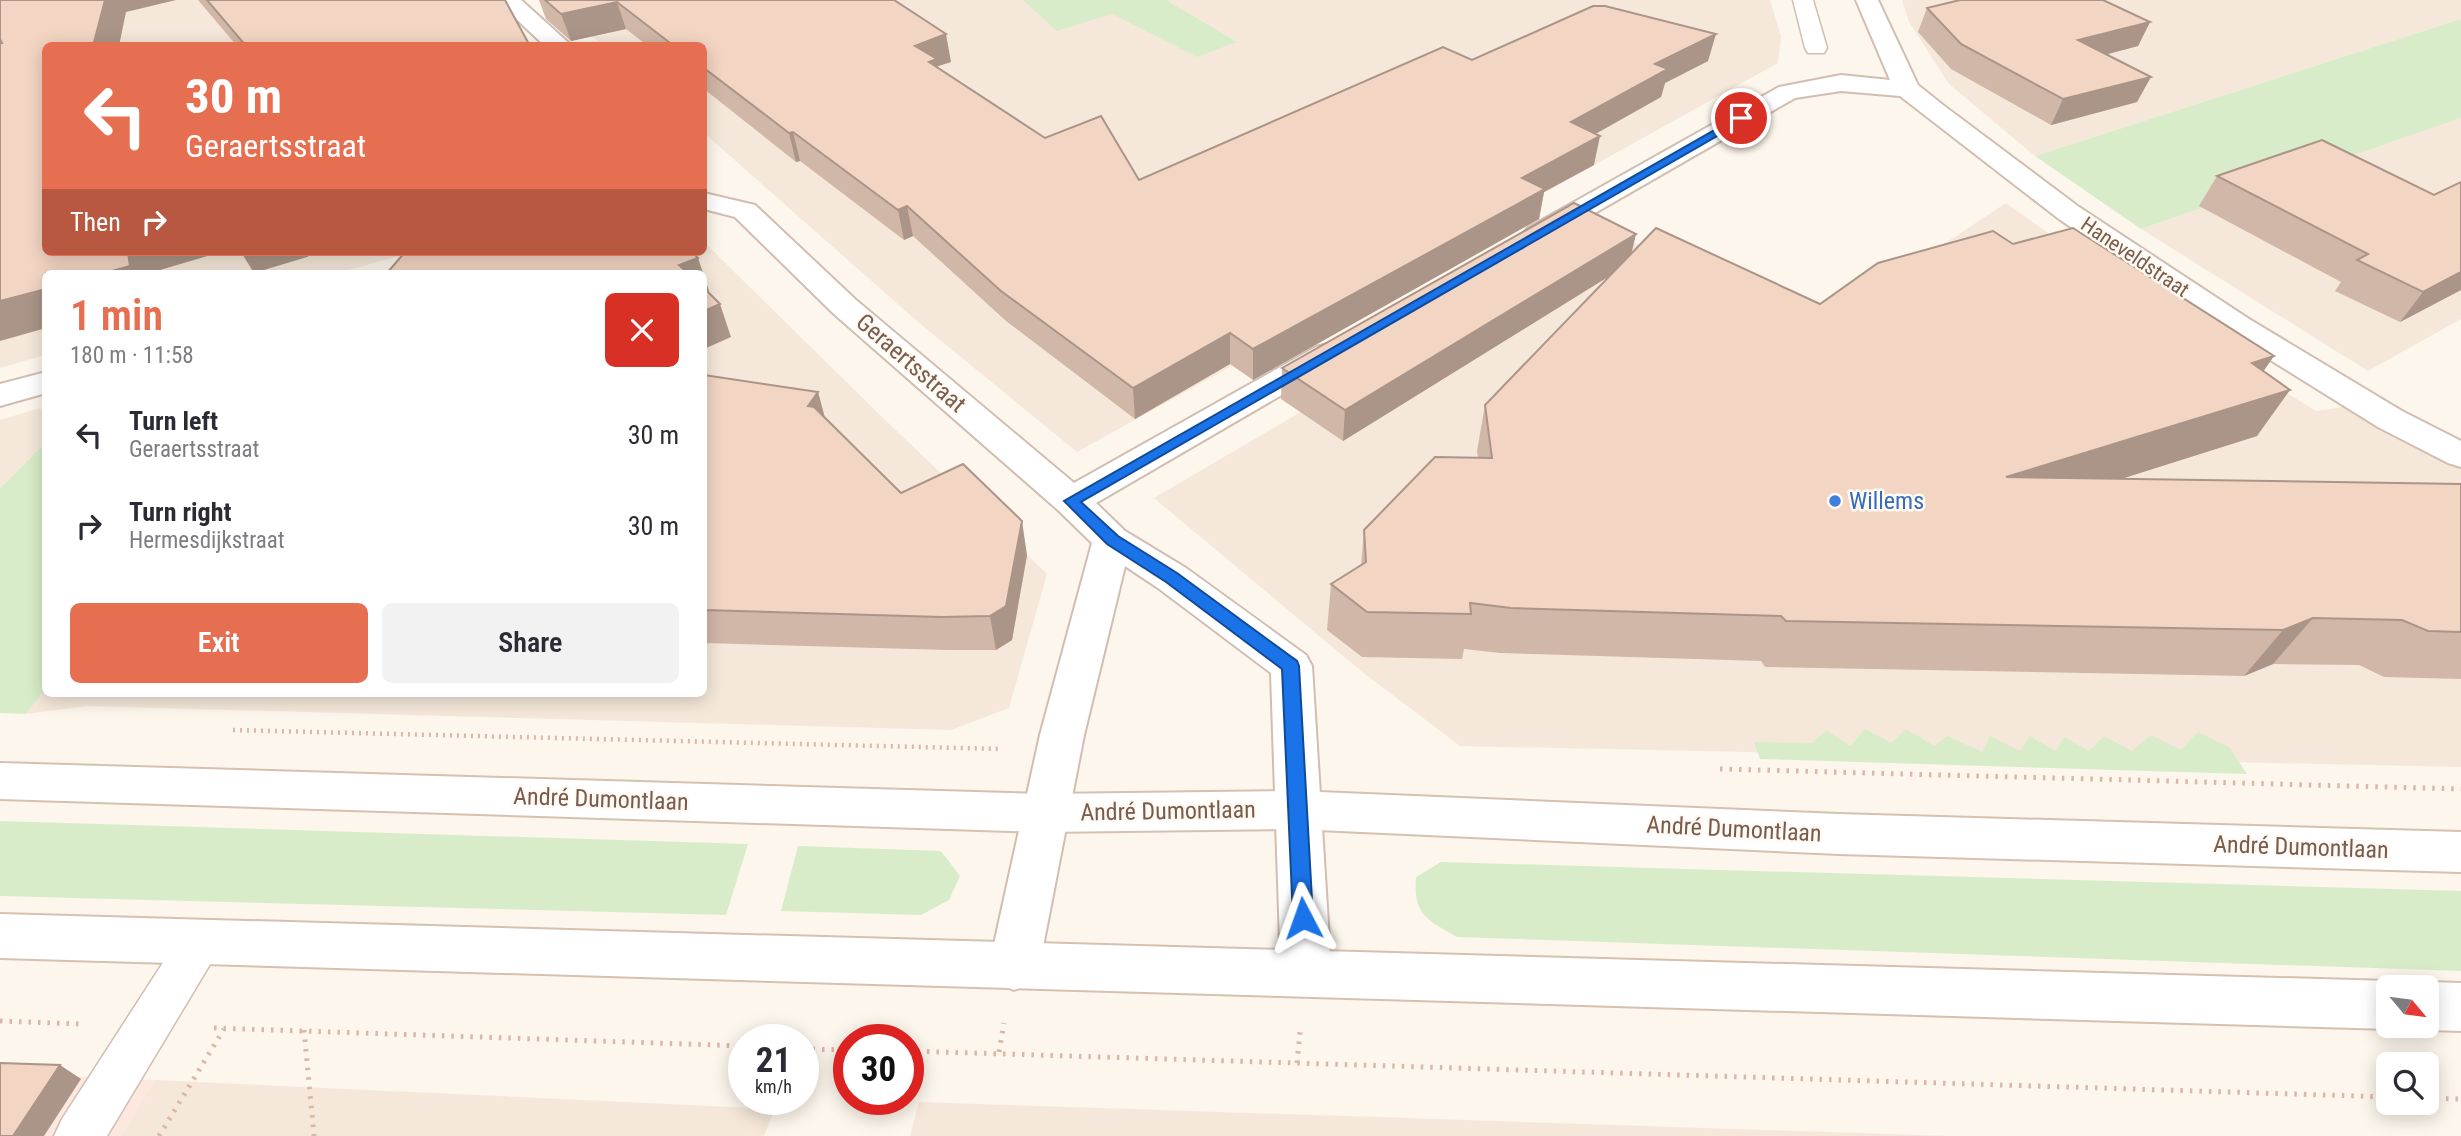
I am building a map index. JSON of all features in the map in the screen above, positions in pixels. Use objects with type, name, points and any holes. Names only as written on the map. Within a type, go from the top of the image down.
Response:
[{"type":"street","points":[[507,0],[555,42]]},
{"type":"street","name":"Haneveldstraat","points":[[1867,0],[1907,89],[2069,213],[2238,326],[2390,419],[2461,455]]},
{"type":"street","points":[[1512,249],[1788,92],[1841,83],[1907,89]]},
{"type":"street","name":"Geraertsstraat","points":[[707,202],[745,211],[845,307],[1071,501],[1112,540],[1172,578],[1291,666],[1306,972]]},
{"type":"street","points":[[1071,501],[1357,338]]},
{"type":"street","points":[[0,395],[42,383]]},
{"type":"street","points":[[1014,967],[1044,813],[1112,540]]},
{"type":"street","name":"André Dumontlaan","points":[[0,781],[1044,813],[1296,810],[1839,834],[2461,852]]},
{"type":"street","points":[[0,936],[745,958],[810,957],[1014,967],[1306,972],[2376,1005]]},
{"type":"street","points":[[2440,1006],[2461,1007]]},
{"type":"lane","points":[[1803,0],[1816,48]]},
{"type":"lane","points":[[81,1113],[148,1026],[202,941]]},
{"type":"path","points":[[0,1021],[728,1045]]},
{"type":"path","points":[[159,1136],[224,1028]]},
{"type":"path","points":[[304,1030],[314,1136]]},
{"type":"path","points":[[924,1051],[2376,1097]]},
{"type":"path","points":[[2439,1098],[2461,1099]]},
{"type":"shaded area","points":[[0,0],[457,0],[500,42],[42,42],[42,256],[399,256],[349,270],[42,270],[42,356],[0,368]]},
{"type":"shaded area","points":[[549,0],[1770,0],[1781,36],[1778,63],[1077,452],[918,322],[707,136],[707,42],[598,42]]},
{"type":"shaded area","points":[[1902,0],[2461,0],[2461,19],[2035,156],[1949,84],[1909,22]]},
{"type":"shaded area","points":[[2461,118],[2461,319],[2368,371],[2141,229]]},
{"type":"shaded area","points":[[2006,203],[2180,327],[2316,411],[2344,407],[2461,468],[2461,767],[1460,746],[1361,671],[1154,498],[1432,335],[1601,226],[1814,330]]},
{"type":"shaded area","points":[[707,245],[1047,574],[1009,708],[951,730],[88,706],[26,714],[42,694],[42,697],[707,697],[707,270],[522,270],[571,256],[707,256]]},
{"type":"shaded area","points":[[40,408],[42,410],[42,446],[0,488],[0,420]]},
{"type":"shaded area","points":[[0,1073],[155,1080],[121,1136],[0,1136]]},
{"type":"shaded area","points":[[155,1080],[728,1107],[728,1115],[773,1115],[764,1136],[121,1136]]},
{"type":"shaded area","points":[[924,1102],[1949,1136],[910,1136],[916,1115],[924,1115]]},
{"type":"green space","points":[[1023,0],[1166,0],[1237,42],[1197,57],[1112,14],[1057,31]]},
{"type":"green space","points":[[2461,19],[2461,118],[2141,229],[2035,156]]},
{"type":"green space","points":[[42,446],[42,694],[26,714],[0,713],[0,488]]},
{"type":"green space","points":[[1865,729],[1891,743],[1906,729],[1935,746],[1947,736],[1982,752],[1990,736],[2020,751],[2030,736],[2056,751],[2064,737],[2089,751],[2104,736],[2132,751],[2151,735],[2181,750],[2198,732],[2230,748],[2247,774],[1760,759],[1754,742],[1812,743],[1826,730],[1850,746]]},
{"type":"green space","points":[[0,821],[748,844],[726,915],[0,896]]},
{"type":"green space","points":[[798,846],[941,851],[960,876],[949,900],[921,915],[781,911]]},
{"type":"green space","points":[[1441,862],[2461,891],[2461,971],[1457,937],[1430,921],[1417,900],[1416,877]]},
{"type":"building","points":[[0,0],[105,0],[94,42],[42,42],[42,256],[129,256],[130,266],[116,270],[42,270],[42,290],[0,301],[2,43]]},
{"type":"building","points":[[207,0],[505,0],[528,42],[243,42]]},
{"type":"building","points":[[545,0],[894,0],[946,34],[915,46],[937,59],[929,62],[1045,138],[1101,116],[1139,180],[1443,47],[1472,60],[1593,6],[1605,6],[1716,34],[1655,64],[1668,69],[1571,122],[1600,136],[1522,178],[1545,189],[1253,349],[1230,333],[1133,388],[1001,291],[907,206],[898,210],[793,132],[789,133],[707,70],[707,42],[669,42],[617,2],[561,14]]},
{"type":"building","points":[[1960,0],[2103,0],[2150,22],[2078,40],[2151,77],[2063,99],[1961,44],[1927,8]]},
{"type":"building","points":[[2322,140],[2434,195],[2461,182],[2461,272],[2423,292],[2357,260],[2368,254],[2217,176]]},
{"type":"building","points":[[1574,203],[1636,234],[1345,410],[1282,368]]},
{"type":"building","points":[[1656,228],[1820,304],[1878,263],[1993,231],[2013,244],[2073,228],[2274,356],[2252,363],[2290,390],[2006,477],[2461,484],[2461,632],[2428,631],[2402,620],[2313,618],[2283,630],[1786,621],[1781,616],[1511,608],[1470,603],[1471,614],[1367,612],[1331,584],[1366,562],[1364,530],[1435,457],[1492,458],[1485,405]]},
{"type":"building","points":[[402,256],[698,258],[679,265],[685,270],[390,270]]},
{"type":"building","points":[[707,291],[720,304],[707,310]]},
{"type":"building","points":[[707,375],[818,392],[808,406],[814,407],[901,493],[963,464],[1022,521],[1006,606],[990,616],[707,610]]},
{"type":"building","points":[[0,1063],[60,1065],[13,1136],[0,1136]]},
{"type":"place","name":"Willems","points":[[1835,501]]},
{"type":"route","points":[[1303,918],[1291,666],[1172,578],[1112,540],[1071,501],[1741,118]]}]
